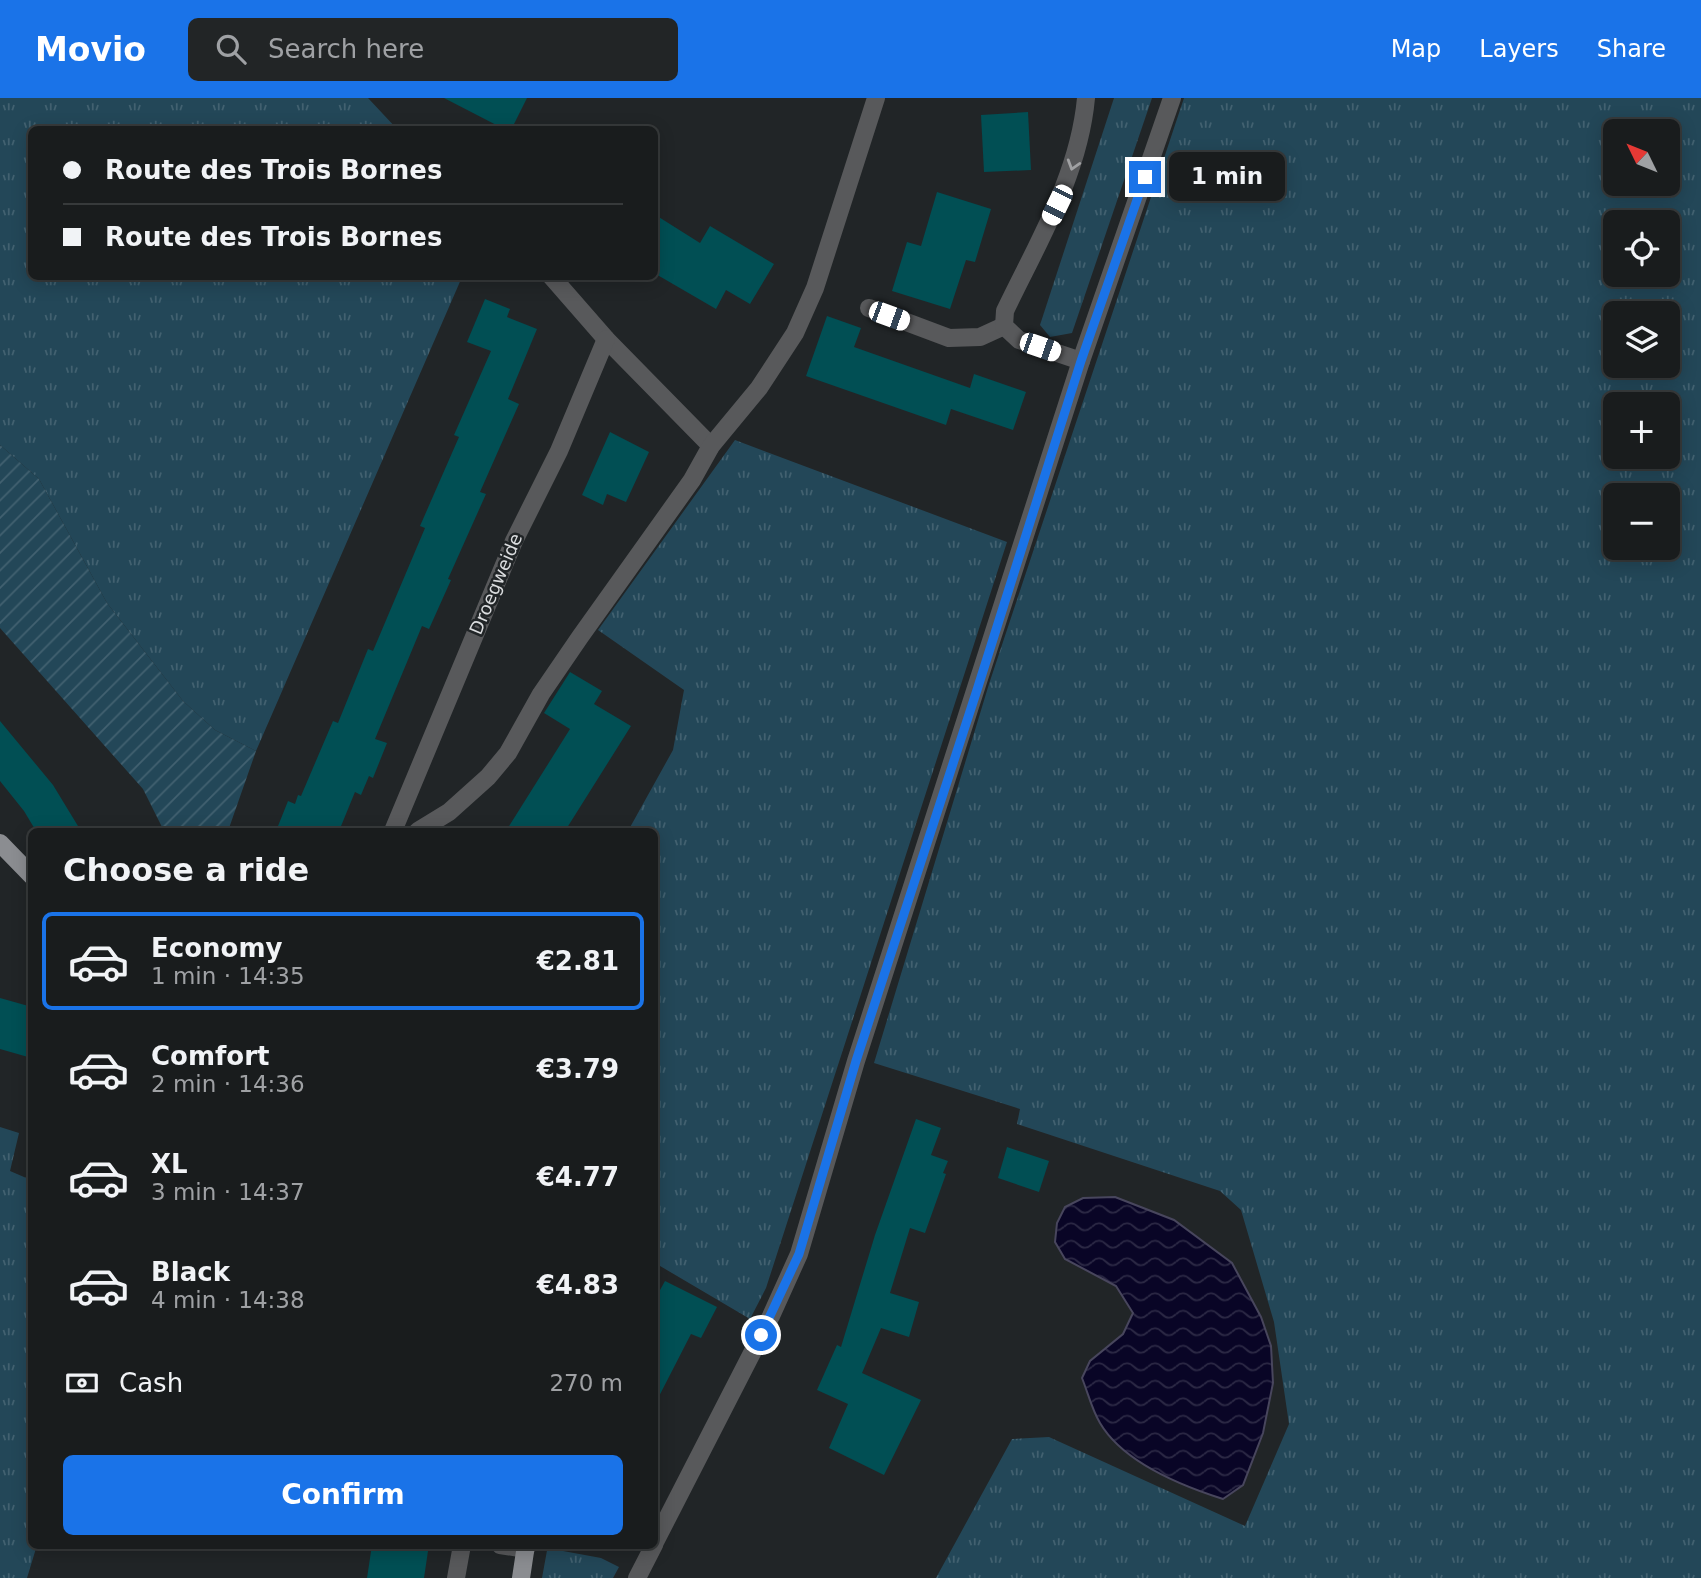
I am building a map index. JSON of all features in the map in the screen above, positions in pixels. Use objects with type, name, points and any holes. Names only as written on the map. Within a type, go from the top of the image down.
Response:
[{"type":"main road","points":[[0,844],[28,872]]},
{"type":"main road","points":[[521,1578],[526,1549]]},
{"type":"street","points":[[423,828],[449,812],[488,777],[508,753],[541,694],[692,480],[710,446],[759,388],[795,333],[816,288],[876,98]]},
{"type":"street","points":[[1004,326],[1005,311],[1067,183],[1083,130],[1086,98]]},
{"type":"street","points":[[658,1536],[771,1316],[799,1254],[856,1061],[1081,361],[1172,98]]},
{"type":"street","points":[[554,280],[606,340],[710,446]]},
{"type":"street","points":[[869,308],[948,338],[980,337],[1004,326]]},
{"type":"street","points":[[1004,326],[1019,340],[1081,361]]},
{"type":"street","name":"Droegweide","points":[[394,828],[514,541],[559,451],[606,340]]},
{"type":"street","points":[[456,1578],[461,1549]]},
{"type":"street","points":[[637,1578],[652,1549]]},
{"type":"green space","points":[[0,98],[368,98],[394,126],[28,126],[28,280],[461,280],[256,751],[215,730],[183,701],[107,603],[39,479],[0,445]]},
{"type":"green space","points":[[1114,98],[1152,98],[1072,333],[1050,337],[1040,325]]},
{"type":"green space","points":[[1184,98],[1701,98],[1701,1578],[936,1578],[1012,1439],[1049,1437],[1245,1526],[1289,1424],[1274,1322],[1241,1210],[1220,1191],[1017,1124],[1020,1109],[874,1063],[989,684]]},
{"type":"green space","points":[[735,440],[1007,542],[766,1288],[750,1319],[658,1265],[658,828],[630,828],[673,750],[684,690],[598,630]]},
{"type":"green space","points":[[0,445],[39,479],[107,603],[183,701],[215,730],[256,751],[229,828],[162,828],[143,789],[0,628]]},
{"type":"green space","points":[[0,1127],[19,1133],[10,1171],[28,1179],[28,1549],[36,1549],[27,1578],[0,1578]]},
{"type":"green space","points":[[547,1549],[563,1549],[601,1558],[619,1567],[613,1578],[542,1578]]},
{"type":"water","points":[[1115,1197],[1174,1220],[1232,1263],[1261,1317],[1271,1346],[1273,1383],[1263,1433],[1243,1485],[1223,1499],[1172,1480],[1123,1450],[1100,1423],[1090,1401],[1082,1378],[1090,1361],[1123,1334],[1133,1313],[1116,1286],[1065,1259],[1055,1242],[1057,1223],[1065,1207],[1083,1198]]},
{"type":"building","points":[[444,98],[527,98],[513,126],[498,126]]},
{"type":"building","points":[[1028,112],[1031,170],[984,172],[981,115]]},
{"type":"building","points":[[937,192],[991,209],[975,262],[966,260],[950,309],[892,291],[907,242],[921,246]]},
{"type":"building","points":[[658,217],[700,243],[710,226],[774,264],[750,304],[726,290],[716,309],[658,275]]},
{"type":"building","points":[[485,299],[510,309],[507,317],[537,329],[508,399],[519,404],[480,492],[486,494],[429,629],[422,626],[375,739],[387,743],[373,778],[369,776],[361,795],[355,792],[340,828],[277,828],[288,801],[295,804],[298,795],[301,796],[333,721],[338,723],[368,649],[373,651],[425,528],[420,526],[459,437],[454,435],[491,351],[467,342]]},
{"type":"building","points":[[827,316],[861,328],[854,347],[970,388],[974,374],[1026,392],[1013,430],[951,409],[946,425],[806,376]]},
{"type":"building","points":[[610,432],[649,452],[626,502],[607,494],[603,505],[582,495]]},
{"type":"building","points":[[570,672],[602,691],[594,704],[631,726],[567,828],[508,828],[570,729],[544,713]]},
{"type":"building","points":[[0,721],[53,785],[79,828],[34,828],[0,781]]},
{"type":"building","points":[[0,998],[28,1006],[28,1057],[0,1049]]},
{"type":"building","points":[[916,1119],[941,1128],[931,1155],[948,1161],[925,1233],[910,1228],[890,1293],[919,1302],[909,1337],[881,1328],[862,1373],[921,1400],[884,1475],[829,1448],[848,1404],[817,1390],[837,1345],[841,1347],[875,1235]]},
{"type":"building","points":[[1007,1147],[1049,1161],[1039,1192],[998,1178]]},
{"type":"building","points":[[665,1281],[717,1307],[701,1338],[691,1334],[658,1398],[658,1294]]},
{"type":"building","points":[[371,1549],[428,1551],[424,1578],[367,1578]]},
{"type":"route","points":[[761,1335],[799,1254],[856,1061],[1081,361],[1145,177]]}]
